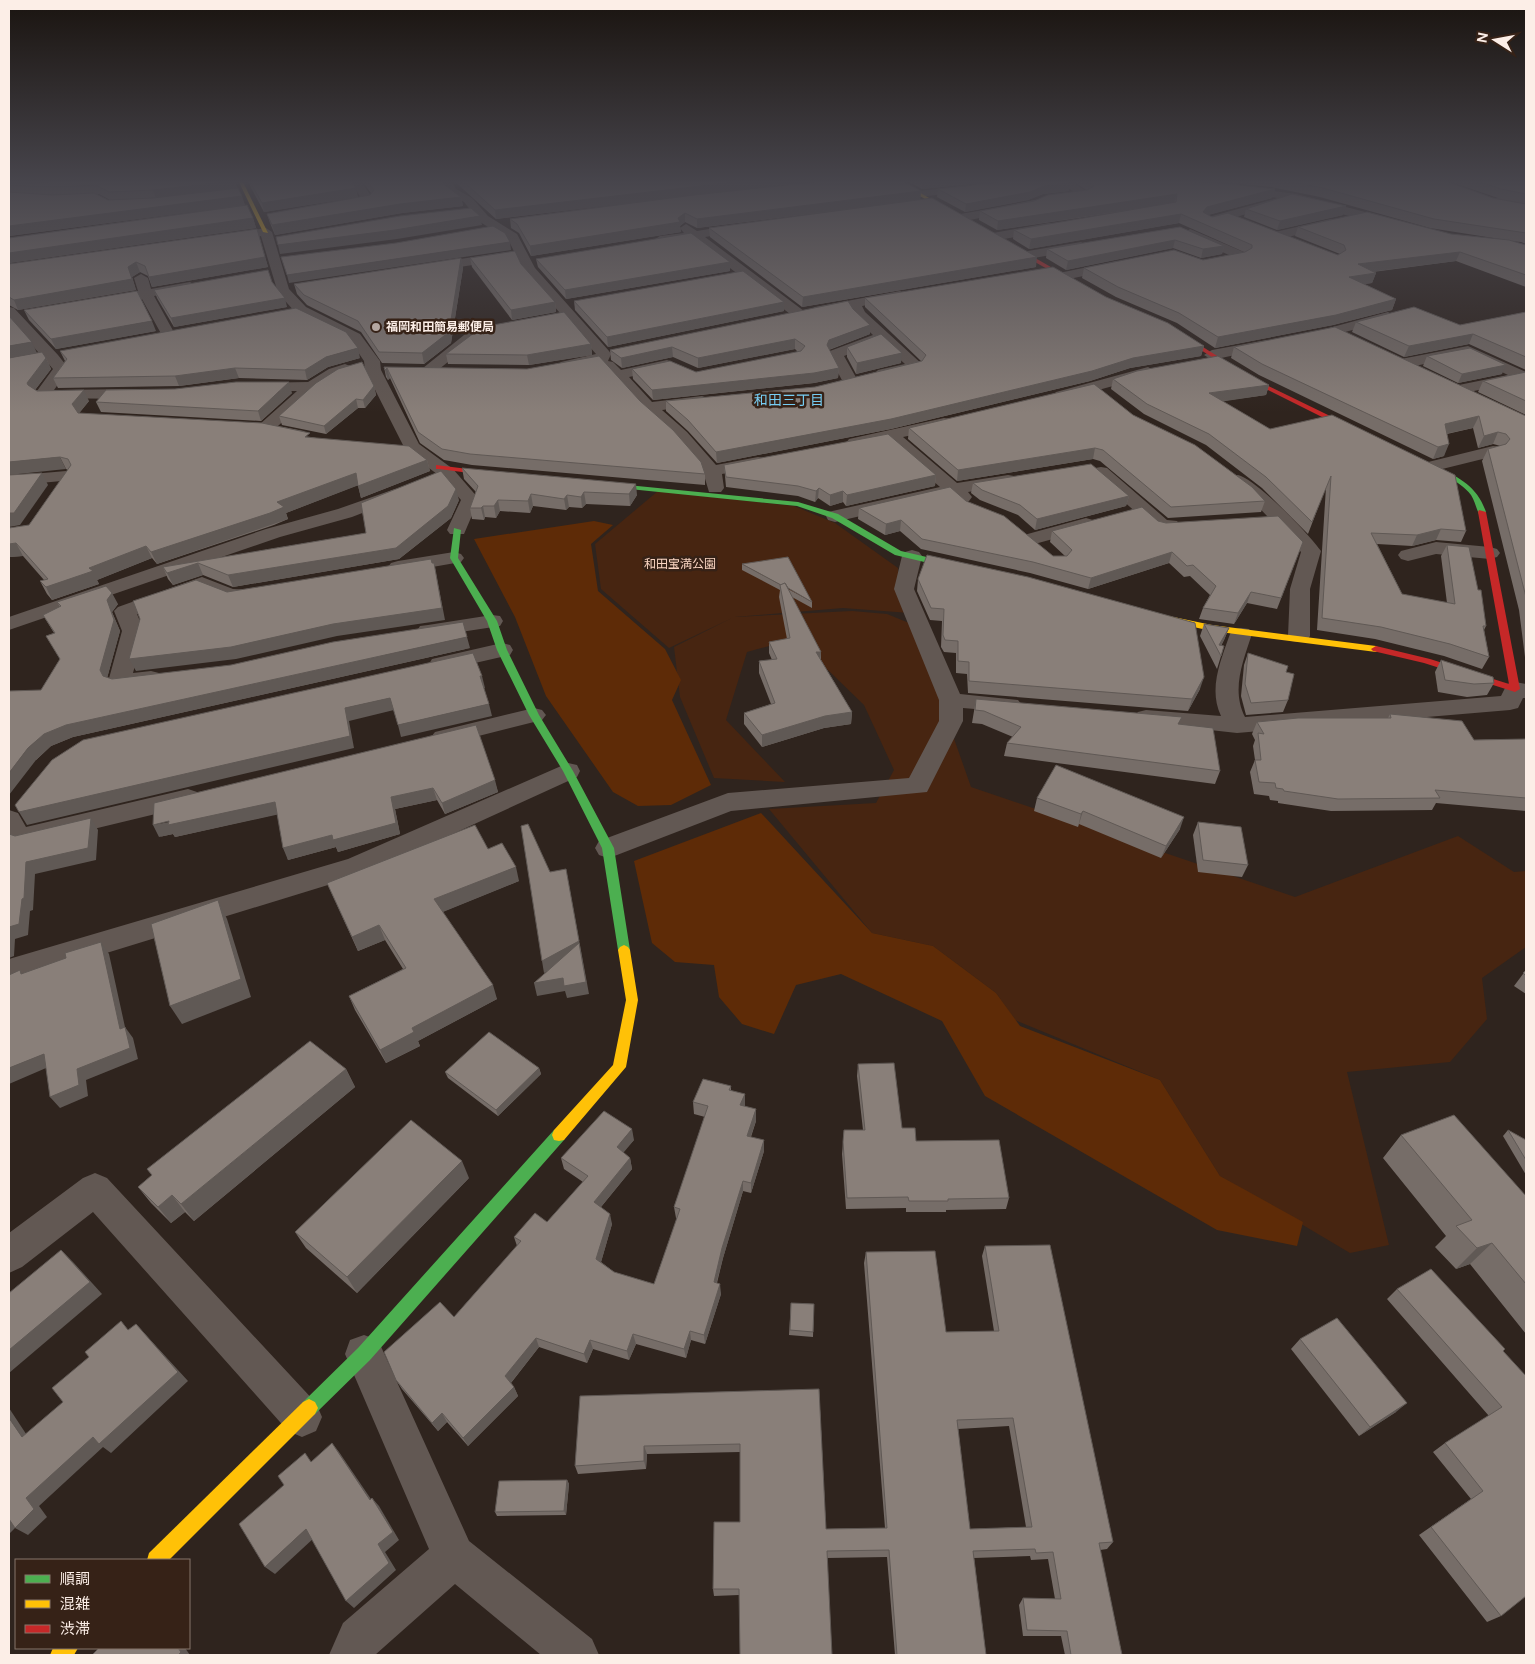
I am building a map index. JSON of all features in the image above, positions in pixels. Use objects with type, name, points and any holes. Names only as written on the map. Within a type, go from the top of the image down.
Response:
[{"type":"street","points":[[157,1559],[364,1354],[619,1067],[632,1000],[608,848],[568,771],[534,715],[502,650],[492,621],[454,558],[457,530],[470,499],[438,474],[412,447],[373,366],[355,337],[301,310],[282,290],[273,258]]},
{"type":"street","points":[[724,258],[799,314]]},
{"type":"street","points":[[1031,258],[1094,293]]},
{"type":"street","points":[[1200,264],[1233,258]]},
{"type":"street","points":[[416,270],[527,259],[566,311],[606,355],[618,375],[648,407],[681,436],[712,472],[716,494]]},
{"type":"street","points":[[1034,273],[1059,273],[1128,263]]},
{"type":"street","points":[[727,278],[746,274]]},
{"type":"street","points":[[141,277],[146,294],[169,336]]},
{"type":"street","points":[[90,304],[202,284]]},
{"type":"street","points":[[282,290],[302,287]]},
{"type":"street","points":[[779,318],[911,293]]},
{"type":"street","points":[[551,319],[581,303]]},
{"type":"street","points":[[832,385],[916,366],[859,314],[854,303]]},
{"type":"street","points":[[282,314],[301,310]]},
{"type":"street","points":[[1315,335],[1406,312]]},
{"type":"street","points":[[12,314],[34,314]]},
{"type":"street","points":[[12,314],[61,369],[42,394],[152,394]]},
{"type":"street","points":[[1162,325],[1210,359],[1368,436]]},
{"type":"street","points":[[1334,331],[1350,339]]},
{"type":"street","points":[[150,339],[188,332]]},
{"type":"street","points":[[428,371],[476,333],[485,332]]},
{"type":"street","points":[[850,381],[835,354],[883,336]]},
{"type":"street","points":[[17,339],[34,337]]},
{"type":"street","points":[[1210,359],[1277,342]]},
{"type":"street","points":[[1401,364],[1468,350],[1523,376],[1456,390]]},
{"type":"street","points":[[36,360],[73,354]]},
{"type":"street","points":[[556,367],[606,355]]},
{"type":"street","points":[[1384,356],[1424,375]]},
{"type":"street","points":[[618,375],[672,364],[680,368]]},
{"type":"street","points":[[266,428],[311,387],[334,372],[373,366],[392,370]]},
{"type":"street","points":[[1049,398],[1102,392],[1131,375],[1161,370]]},
{"type":"street","points":[[410,371],[447,371]]},
{"type":"street","points":[[1440,382],[1482,402]]},
{"type":"street","points":[[239,385],[311,387]]},
{"type":"street","points":[[93,408],[106,394]]},
{"type":"street","points":[[648,407],[716,400]]},
{"type":"street","points":[[844,445],[956,420]]},
{"type":"street","points":[[247,427],[266,428],[313,438]]},
{"type":"street","points":[[891,436],[972,506],[980,509]]},
{"type":"street","points":[[393,447],[412,447]]},
{"type":"street","points":[[1430,467],[1493,451]]},
{"type":"street","points":[[712,472],[778,458]]},
{"type":"street","points":[[1412,458],[1469,486],[1480,502],[1521,690]]},
{"type":"street","points":[[1084,467],[1093,466],[1163,526],[1192,524]]},
{"type":"street","points":[[1227,472],[1255,493],[1311,551],[1300,589],[1299,636]]},
{"type":"street","points":[[438,474],[508,476]]},
{"type":"street","points":[[9,481],[66,476],[55,492]]},
{"type":"street","points":[[835,516],[954,489],[1028,477]]},
{"type":"street","points":[[589,483],[716,494],[798,504],[835,516],[898,553],[969,570]]},
{"type":"street","points":[[9,624],[273,533],[345,513],[410,488]]},
{"type":"street","points":[[1125,514],[1144,509]]},
{"type":"street","points":[[1051,556],[1024,533],[1106,519]]},
{"type":"street","points":[[1260,520],[1280,519]]},
{"type":"street","points":[[1408,555],[1436,548],[1490,553]]},
{"type":"street","points":[[608,848],[728,802],[918,786],[951,720],[952,700],[904,589],[912,556]]},
{"type":"street","points":[[376,571],[454,558]]},
{"type":"street","points":[[168,676],[119,682],[134,631],[125,611],[202,583],[231,596],[260,591]]},
{"type":"street","points":[[1144,612],[1191,626],[1242,634],[1299,636],[1375,648],[1435,663],[1521,690]]},
{"type":"street","points":[[405,635],[492,621]]},
{"type":"street","points":[[1237,725],[1227,705],[1228,673],[1242,634]]},
{"type":"street","points":[[416,669],[502,650]]},
{"type":"street","points":[[1129,716],[1237,725],[1510,703],[1521,690]]},
{"type":"street","points":[[952,700],[1030,707]]},
{"type":"street","points":[[419,742],[534,715]]},
{"type":"street","points":[[9,971],[357,866],[568,771]]},
{"type":"street","points":[[12,812],[16,833],[23,837],[206,793]]},
{"type":"street","points":[[9,1256],[95,1189],[302,1416]]},
{"type":"street","points":[[364,1354],[454,1556],[576,1655]]},
{"type":"street","points":[[352,1655],[359,1640],[454,1556]]},
{"type":"green space","name":"和田宝満公園","points":[[658,491],[794,506],[835,523],[898,568],[899,588],[910,613],[843,608],[735,617],[852,611],[887,614],[914,625],[971,787],[1295,897],[1458,836],[1514,872],[1526,871],[1526,947],[1482,978],[1487,1019],[1450,1062],[1347,1072],[1389,1245],[1350,1253],[1220,1176],[1160,1080],[1015,1020],[996,993],[933,946],[872,933],[769,809],[876,803],[894,770],[864,705],[829,671],[791,640],[747,652],[726,720],[785,782],[714,778],[680,697],[674,647],[732,618],[669,648],[601,589],[595,544]]},
{"type":"shaded area","points":[[594,521],[613,525],[591,544],[598,591],[665,649],[681,680],[672,700],[711,785],[671,805],[638,806],[613,792],[546,696],[515,617],[474,539]]},
{"type":"shaded area","points":[[761,813],[872,933],[933,946],[996,993],[1020,1026],[1160,1080],[1220,1176],[1303,1222],[1297,1246],[1217,1230],[985,1096],[942,1021],[841,974],[796,985],[774,1034],[742,1024],[719,997],[714,965],[675,962],[652,943],[634,861]]},
{"type":"building","points":[[54,258],[261,258],[149,277],[145,266],[136,262],[128,267],[132,279],[14,300],[9,297],[9,264]]},
{"type":"building","points":[[281,258],[404,258],[287,275]]},
{"type":"building","points":[[461,258],[449,332],[422,353],[379,352],[358,321],[304,295],[294,284]]},
{"type":"building","points":[[470,258],[518,258],[521,264],[555,302],[511,310]]},
{"type":"building","points":[[724,258],[730,262],[565,290],[536,259]]},
{"type":"building","points":[[749,258],[1033,258],[803,297]]},
{"type":"building","points":[[1062,258],[1085,258],[1068,261]]},
{"type":"building","points":[[1136,258],[1196,258],[1203,260],[1215,258],[1412,258],[1358,264],[1376,273],[1349,277],[1396,299],[1336,315],[1218,337],[1179,313],[1118,287],[1084,268]]},
{"type":"building","points":[[1476,258],[1526,258],[1526,275]]},
{"type":"building","points":[[1053,267],[1106,297],[1168,323],[1204,346],[1133,358],[1092,371],[891,419],[716,452],[688,420],[666,401],[815,387],[922,361],[926,355],[865,298]]},
{"type":"building","points":[[268,270],[272,282],[285,298],[171,318],[154,290]]},
{"type":"building","points":[[743,271],[784,302],[607,337],[574,301]]},
{"type":"building","points":[[137,291],[152,321],[51,339],[24,310]]},
{"type":"building","points":[[848,301],[853,309],[870,325],[829,340],[827,345],[839,368],[814,373],[652,390],[632,369],[670,361],[696,372],[801,351],[805,346],[795,339],[698,358],[672,347],[621,358],[610,350]]},
{"type":"building","points":[[1414,307],[1460,325],[1526,312],[1526,357],[1473,334],[1409,346],[1356,322]]},
{"type":"building","points":[[296,308],[346,332],[358,348],[326,357],[305,370],[235,368],[175,376],[53,378],[67,359],[60,351]]},
{"type":"building","points":[[564,312],[591,344],[527,355],[446,354],[482,327]]},
{"type":"building","points":[[9,316],[32,342],[9,346]]},
{"type":"building","points":[[1335,327],[1526,416],[1526,597],[1488,449],[1506,444],[1510,439],[1506,434],[1498,432],[1484,436],[1479,416],[1445,424],[1449,444],[1438,447],[1262,364],[1234,347]]},
{"type":"building","points":[[881,334],[902,353],[857,363],[847,347]]},
{"type":"building","points":[[1470,348],[1506,365],[1462,374],[1427,356]]},
{"type":"building","points":[[42,352],[46,358],[27,383],[28,385],[37,391],[84,390],[72,404],[78,413],[262,423],[310,433],[305,437],[409,446],[427,460],[358,486],[356,473],[277,502],[284,507],[270,513],[151,552],[146,546],[89,568],[93,571],[46,587],[40,581],[48,579],[16,543],[9,544],[9,528],[29,525],[71,465],[68,459],[60,457],[9,462],[9,358]]},
{"type":"building","points":[[599,356],[640,401],[673,430],[701,462],[705,474],[470,454],[442,449],[418,432],[387,368],[385,370],[384,367],[527,369]]},
{"type":"building","points":[[1218,356],[1269,385],[1209,393],[1270,429],[1332,415],[1455,475],[1466,531],[1441,529],[1417,535],[1371,533],[1402,594],[1455,604],[1447,545],[1469,547],[1478,590],[1481,590],[1486,626],[1483,626],[1489,657],[1450,644],[1381,627],[1322,618],[1331,476],[1312,522],[1266,477],[1209,434],[1147,404],[1113,379],[1137,371]]},
{"type":"building","points":[[362,362],[374,386],[363,400],[356,399],[324,426],[279,416],[316,383],[338,369]]},
{"type":"building","points":[[1526,372],[1526,401],[1483,381]]},
{"type":"building","points":[[236,382],[289,382],[258,411],[96,402],[106,390],[175,389]]},
{"type":"building","points":[[1094,384],[1133,415],[1195,445],[1252,487],[1265,501],[1171,507],[1103,450],[1095,448],[958,470],[909,428]]},
{"type":"building","points":[[888,434],[936,475],[847,495],[843,491],[830,495],[819,488],[816,491],[798,486],[726,477],[724,465]]},
{"type":"building","points":[[1091,464],[1129,496],[1037,519],[1020,505],[982,490],[973,483]]},
{"type":"building","points":[[462,468],[636,484],[629,494],[584,492],[581,497],[567,495],[564,499],[531,494],[528,501],[498,500],[494,506],[470,508],[478,486]]},
{"type":"building","points":[[441,471],[456,489],[448,506],[396,548],[228,575],[198,563],[167,573],[163,567],[366,533],[361,503]]},
{"type":"building","points":[[42,473],[14,513],[9,513],[9,475]]},
{"type":"building","points":[[950,487],[966,501],[1004,516],[1053,556],[1067,556],[1072,550],[1052,531],[1142,507],[1158,521],[1166,523],[1278,516],[1303,542],[1281,598],[1251,592],[1238,613],[1203,608],[1216,586],[1193,565],[1187,566],[1172,552],[1091,578],[1033,562],[922,539],[901,520],[886,524],[859,508]]},
{"type":"building","points":[[927,555],[1028,577],[1195,623],[1204,677],[1192,699],[969,681],[969,662],[958,661],[958,641],[945,640],[943,635],[944,609],[931,608],[918,579]]},
{"type":"building","points":[[788,557],[812,602],[788,588],[785,583],[781,585],[742,564]]},
{"type":"building","points":[[431,559],[432,563],[434,563],[442,608],[333,624],[231,647],[129,659],[140,619],[133,601],[196,580],[227,592]]},
{"type":"building","points":[[785,583],[821,652],[816,652],[852,712],[825,716],[762,735],[744,713],[775,703],[759,661],[777,659],[769,642],[790,638],[780,585]]},
{"type":"building","points":[[106,586],[112,593],[107,600],[114,620],[100,670],[103,676],[112,679],[231,665],[333,642],[463,622],[467,637],[66,725],[44,734],[28,748],[9,773],[9,691],[41,690],[60,659],[46,636],[55,633],[43,615],[61,606],[57,602]]},
{"type":"building","points":[[1204,624],[1229,628],[1219,645],[1224,646],[1221,656]]},
{"type":"building","points":[[473,653],[482,676],[480,676],[489,704],[398,725],[390,698],[345,708],[350,736],[19,812],[15,805],[52,760],[83,740]]},
{"type":"building","points":[[1248,653],[1288,666],[1286,672],[1294,674],[1288,700],[1251,703],[1245,684]]},
{"type":"building","points":[[1441,660],[1493,677],[1494,683],[1474,684],[1445,680]]},
{"type":"building","points":[[976,699],[1182,717],[1178,724],[1213,728],[1220,771],[1007,743],[1021,727],[984,711],[975,710]]},
{"type":"building","points":[[1390,714],[1462,721],[1474,740],[1526,739],[1526,798],[1435,790],[1440,798],[1338,799],[1284,791],[1283,789],[1276,788],[1275,783],[1259,782],[1255,760],[1261,760],[1258,733],[1264,734],[1257,722],[1298,718],[1391,718]]},
{"type":"building","points":[[476,725],[495,780],[442,803],[433,788],[391,797],[396,823],[333,840],[332,835],[283,848],[275,802],[168,825],[169,821],[153,825],[154,803]]},
{"type":"building","points":[[1056,765],[1184,817],[1166,846],[1083,811],[1081,814],[1037,798]]},
{"type":"building","points":[[91,818],[88,848],[26,862],[24,898],[22,899],[19,924],[9,927],[9,834],[15,836]]},
{"type":"building","points":[[1198,822],[1241,827],[1248,865],[1203,860]]},
{"type":"building","points":[[528,824],[550,872],[566,869],[579,941],[542,961],[521,826]]},
{"type":"building","points":[[475,825],[488,849],[502,843],[516,867],[434,899],[493,985],[412,1028],[414,1032],[380,1050],[349,996],[406,968],[379,925],[352,937],[327,883]]},
{"type":"building","points":[[218,900],[241,979],[170,1006],[151,924]]},
{"type":"building","points":[[101,942],[120,1029],[125,1027],[130,1048],[77,1069],[79,1085],[50,1097],[44,1054],[9,1068],[9,975],[20,970],[21,974],[66,958],[65,953]]},
{"type":"building","points":[[579,943],[586,982],[564,986],[563,978],[534,983]]},
{"type":"building","points":[[489,1032],[539,1068],[496,1110],[445,1072]]},
{"type":"building","points":[[310,1041],[346,1069],[181,1204],[172,1195],[158,1207],[138,1187],[152,1175],[147,1169]]},
{"type":"building","points":[[894,1063],[902,1128],[915,1128],[916,1141],[999,1140],[1009,1198],[909,1201],[908,1197],[847,1198],[843,1142],[844,1130],[865,1130],[858,1064]]},
{"type":"building","points":[[703,1079],[731,1086],[729,1090],[745,1094],[740,1105],[756,1109],[747,1136],[764,1140],[751,1183],[743,1181],[722,1248],[714,1282],[720,1284],[704,1335],[690,1331],[684,1349],[633,1334],[627,1351],[590,1340],[584,1354],[536,1338],[505,1376],[514,1387],[463,1438],[442,1413],[432,1423],[396,1380],[384,1352],[440,1302],[454,1317],[521,1241],[514,1237],[535,1213],[547,1222],[588,1176],[561,1158],[604,1111],[632,1129],[617,1147],[630,1158],[594,1202],[610,1214],[596,1259],[614,1272],[654,1284],[680,1209],[674,1207],[708,1106],[693,1102]]},
{"type":"building","points":[[1454,1115],[1526,1196],[1526,1284],[1492,1243],[1477,1248],[1456,1226],[1472,1220],[1401,1135]]},
{"type":"building","points":[[411,1120],[462,1161],[347,1277],[295,1232]]},
{"type":"building","points":[[1508,1130],[1526,1140],[1526,1160]]},
{"type":"building","points":[[1050,1245],[1113,1542],[1099,1543],[1122,1655],[1071,1655],[1067,1631],[1027,1630],[1023,1598],[1061,1599],[1053,1552],[1036,1553],[1035,1549],[973,1551],[986,1655],[897,1655],[889,1550],[827,1551],[832,1655],[740,1655],[739,1589],[713,1589],[714,1522],[740,1522],[740,1444],[644,1446],[644,1461],[575,1466],[580,1396],[819,1389],[826,1529],[887,1528],[866,1252],[935,1251],[946,1332],[999,1331],[985,1246]],"holes":[[[1013,1418],[1032,1527],[970,1529],[957,1420]]]},
{"type":"building","points":[[61,1250],[90,1282],[9,1350],[9,1293]]},
{"type":"building","points":[[1431,1269],[1505,1349],[1503,1351],[1526,1376],[1526,1596],[1501,1616],[1431,1527],[1483,1491],[1445,1443],[1502,1407],[1397,1289]]},
{"type":"building","points":[[791,1303],[814,1304],[813,1332],[790,1330]]},
{"type":"building","points":[[1337,1318],[1407,1403],[1370,1427],[1300,1339]]},
{"type":"building","points":[[121,1321],[128,1330],[136,1324],[178,1372],[99,1444],[93,1437],[26,1498],[34,1509],[15,1528],[9,1519],[9,1418],[22,1437],[63,1402],[52,1388],[89,1357],[85,1352]]},
{"type":"building","points":[[332,1443],[370,1500],[372,1498],[393,1532],[378,1544],[389,1563],[346,1601],[306,1529],[265,1567],[239,1524],[284,1485],[278,1476],[305,1453],[311,1462]]},
{"type":"building","points":[[567,1480],[564,1511],[495,1512],[499,1481]]},
{"type":"building","points":[[98,1649],[179,1649],[181,1652],[178,1655],[92,1655]]},
{"type":"traffic: fast","points":[[1422,463],[1467,486],[1479,502],[1482,512]]},
{"type":"traffic: fast","points":[[600,484],[798,504],[835,516],[898,553],[962,568]]},
{"type":"traffic: fast","points":[[457,530],[454,558],[492,621],[502,650],[534,715],[568,771],[608,848],[624,950]]},
{"type":"traffic: fast","points":[[309,1408],[364,1354],[559,1135]]},
{"type":"traffic: slow","points":[[1159,617],[1212,628],[1376,649]]},
{"type":"traffic: slow","points":[[559,1135],[619,1067],[632,1000],[624,950]]},
{"type":"traffic: slow","points":[[157,1559],[309,1408]]},
{"type":"traffic: slow","points":[[60,1655],[67,1649]]},
{"type":"traffic: jam","points":[[1031,258],[1083,287]]},
{"type":"traffic: jam","points":[[1171,329],[1252,380],[1359,432]]},
{"type":"traffic: jam","points":[[439,467],[500,475]]},
{"type":"traffic: jam","points":[[1376,649],[1427,661],[1515,689],[1482,512]]},
{"type":"place","name":"福岡和田簡易郵便局","points":[[376,327]]},
{"type":"district","name":"和田三丁目","points":[[789,400]]}]
